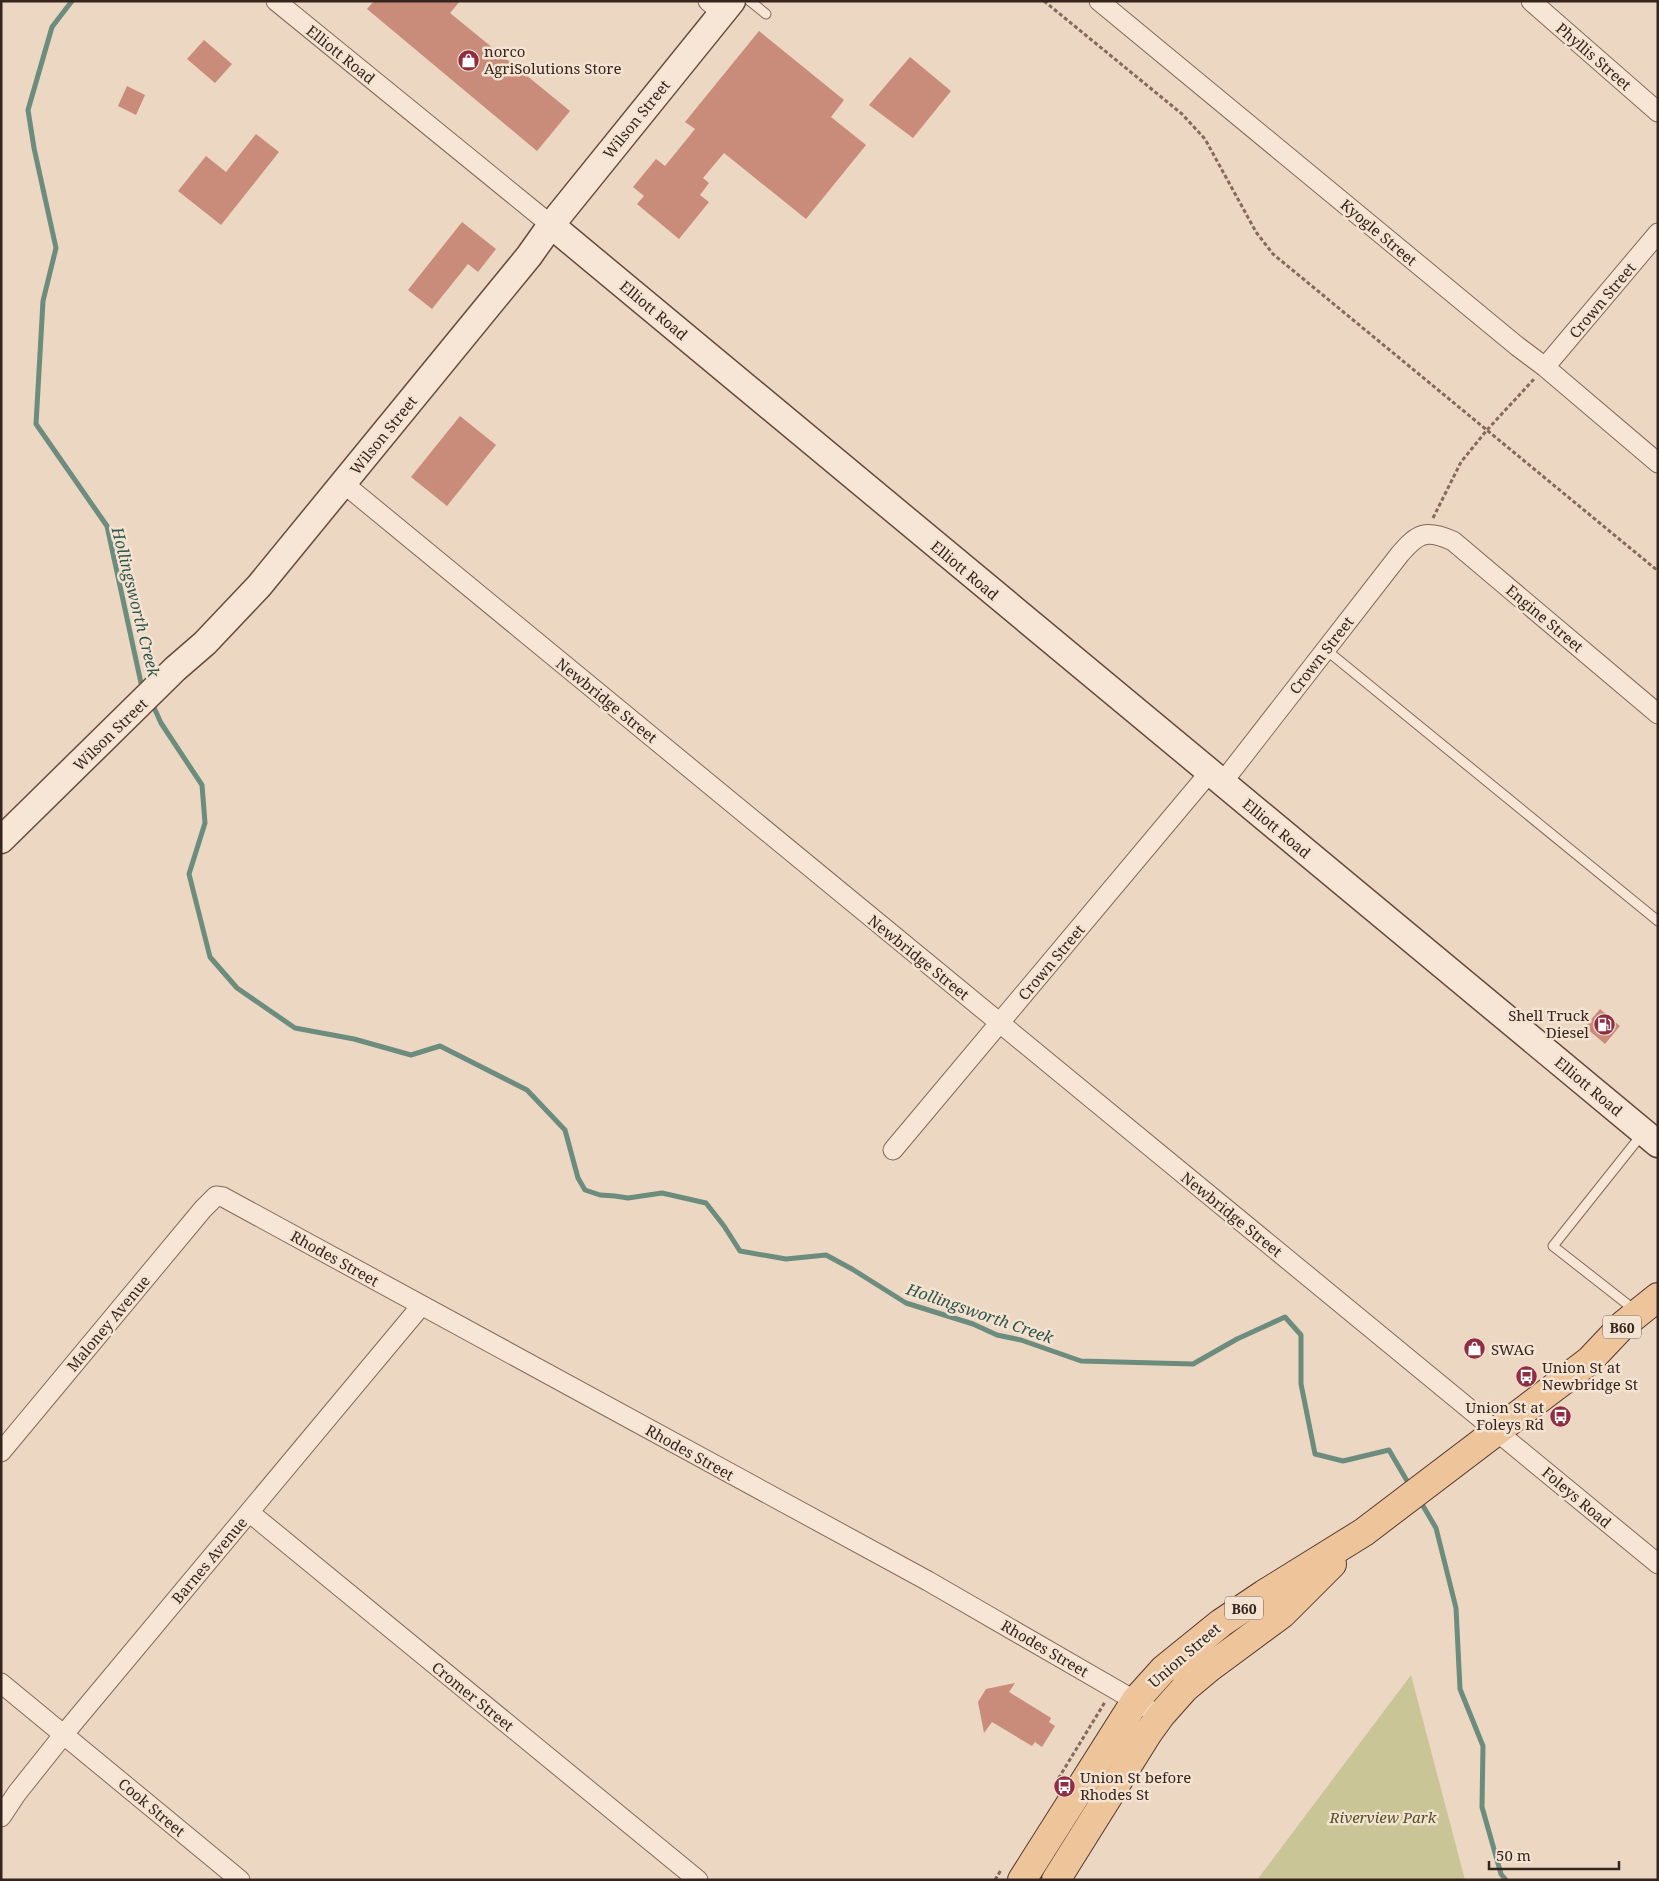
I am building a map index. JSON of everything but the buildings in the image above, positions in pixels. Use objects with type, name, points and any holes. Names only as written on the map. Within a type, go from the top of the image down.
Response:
[{"type":"main road","name":"Union Street","points":[[1022,1880],[1136,1700],[1163,1670],[1221,1623],[1364,1532],[1589,1361],[1637,1336],[1651,1311]]},
{"type":"main road","name":"Union Street","points":[[1056,1880],[1161,1715],[1185,1688],[1282,1614],[1364,1532]]},
{"type":"street","name":"Elliott Road","points":[[276,1],[551,225],[1215,778],[1653,1139]]},
{"type":"street","name":"Kyogle Street","points":[[1099,1],[1545,367],[1658,463]]},
{"type":"street","name":"Phyllis Street","points":[[1531,1],[1658,112]]},
{"type":"street","name":"Wilson Street","points":[[1,840],[205,643],[259,586],[523,263],[721,5]]},
{"type":"street","name":"Crown Street","points":[[1545,367],[1658,232]]},
{"type":"street","name":"Newbridge Street","points":[[343,483],[1496,1431]]},
{"type":"street","name":"Crown Street","points":[[893,1150],[1325,649],[1400,554],[1413,539],[1426,533]]},
{"type":"street","name":"Engine Street","points":[[1426,533],[1452,540],[1658,714]]},
{"type":"street","name":"Rhodes Street","points":[[216,1196],[223,1197],[928,1581],[1161,1715]]},
{"type":"street","name":"Maloney Avenue","points":[[1,1452],[203,1209],[216,1196]]},
{"type":"street","name":"Barnes Avenue","points":[[1,1817],[17,1793],[64,1734],[421,1306]]},
{"type":"street","name":"Foleys Road","points":[[1496,1431],[1658,1564]]},
{"type":"street","name":"Cromer Street","points":[[249,1512],[698,1880]]},
{"type":"street","points":[[1,1683],[64,1734]]},
{"type":"street","name":"Cook Street","points":[[64,1734],[240,1880]]},
{"type":"lane","points":[[750,1],[766,14]]},
{"type":"lane","points":[[1325,649],[1658,921]]},
{"type":"lane","points":[[1651,1311],[1554,1246],[1653,1139]]},
{"type":"path","points":[[1044,1],[1182,114],[1205,139],[1256,232],[1273,254],[1658,571]]},
{"type":"path","points":[[1426,533],[1461,462],[1487,430],[1545,367]]},
{"type":"green space","name":"Riverview Park","points":[[1411,1675],[1465,1880],[1257,1880]]},
{"type":"waterway","name":"Hollingsworth Creek","points":[[72,1],[52,27],[28,110],[34,148],[56,248],[43,301],[36,424],[107,526],[141,683],[145,689]]},
{"type":"waterway","name":"Hollingsworth Creek","points":[[152,703],[161,723],[202,785],[205,823],[189,874],[210,957],[237,988],[295,1028],[354,1039],[411,1055],[440,1046],[527,1090],[565,1130],[578,1178],[585,1190],[600,1195],[628,1198],[662,1193],[706,1203],[740,1251],[786,1259],[826,1255],[906,1303],[973,1324],[997,1335],[1021,1340],[1081,1361],[1193,1364],[1237,1339],[1285,1317],[1301,1335],[1301,1384],[1315,1454],[1343,1461],[1389,1450],[1410,1486]]},
{"type":"waterway","name":"Hollingsworth Creek","points":[[1419,1499],[1436,1528],[1456,1608],[1460,1689],[1483,1746],[1482,1807],[1501,1874],[1506,1880]]},
{"type":"place","name":"norco AgriSolutions Store","points":[[468,60]]},
{"type":"place","name":"Shell Truck Diesel","points":[[1605,1024]]},
{"type":"place","name":"SWAG","points":[[1475,1349]]},
{"type":"place","name":"Union St at Newbridge St","points":[[1526,1376]]},
{"type":"place","name":"Union St at Foleys Rd","points":[[1560,1416]]},
{"type":"place","name":"Union St before Rhodes St","points":[[1064,1786]]}]
